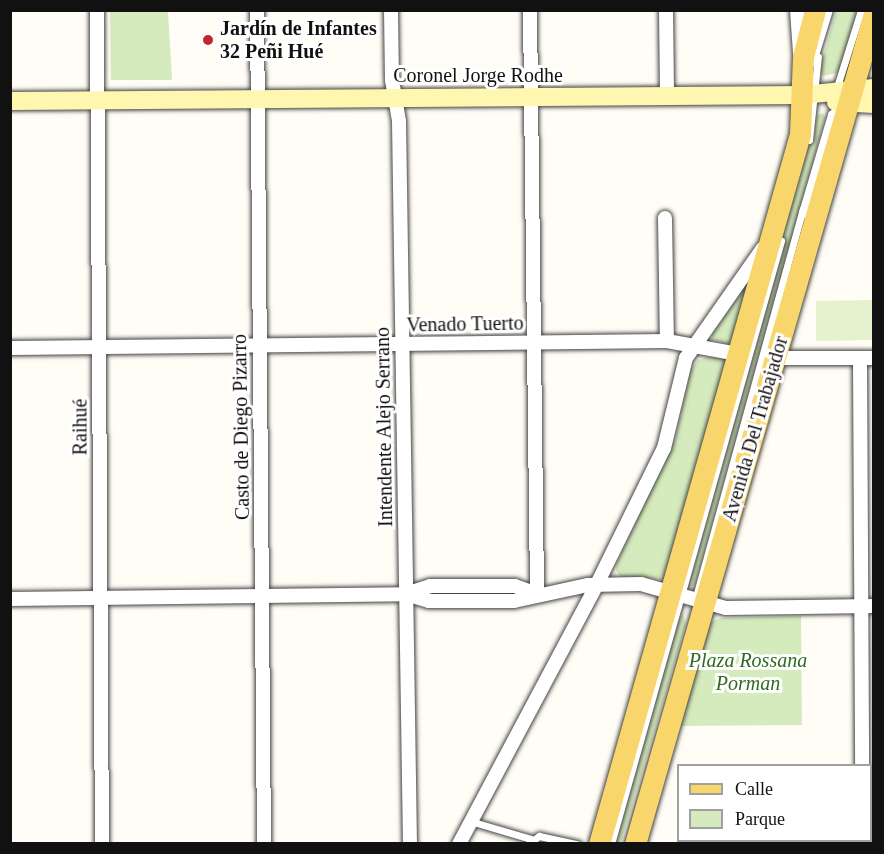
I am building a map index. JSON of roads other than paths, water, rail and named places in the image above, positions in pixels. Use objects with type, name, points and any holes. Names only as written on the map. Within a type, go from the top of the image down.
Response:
[{"type":"main road","name":"Avenida Del Trabajador","points":[[635,843],[738,354],[778,233],[810,95],[802,69],[815,10]]},
{"type":"main road","name":"Avenida Del Trabajador","points":[[599,843],[775,358],[832,162],[858,94],[873,14]]},
{"type":"main road","name":"Coronel Jorge Rodhe","points":[[10,101],[858,94]]},
{"type":"street","name":"Raihué","points":[[97,10],[102,843]]},
{"type":"street","name":"Casto de Diego Pizarro","points":[[256,10],[264,843]]},
{"type":"street","name":"Intendente Alejo Serrano","points":[[391,10],[395,98],[399,121],[410,843]]},
{"type":"street","points":[[530,10],[537,594]]},
{"type":"street","points":[[666,10],[667,96]]},
{"type":"street","points":[[797,10],[802,69]]},
{"type":"street","points":[[823,10],[811,62],[830,10]]},
{"type":"street","points":[[837,113],[810,215],[804,213],[833,115],[837,113]]},
{"type":"street","points":[[665,219],[667,341]]},
{"type":"street","points":[[459,843],[597,584],[668,439],[682,372],[694,345],[778,233]]},
{"type":"street","name":"Venado Tuerto","points":[[10,348],[667,341],[738,354]]},
{"type":"street","points":[[775,358],[867,358],[867,606],[862,764]]},
{"type":"street","points":[[10,599],[406,594],[423,587],[440,586],[519,586],[537,594],[597,584],[647,585],[734,608],[867,606]]},
{"type":"lane","points":[[806,150],[810,95],[830,10]]},
{"type":"lane","points":[[611,843],[688,597],[858,94],[861,10]]},
{"type":"lane","points":[[632,820],[778,233]]},
{"type":"lane","points":[[470,821],[530,841],[539,836],[578,843]]},
{"type":"place","name":"Jardín de Infantes 32 Peñi Hué","points":[[208,40]]},
{"type":"park label","name":"Plaza Rossana Porman","points":[[748,672]]}]
